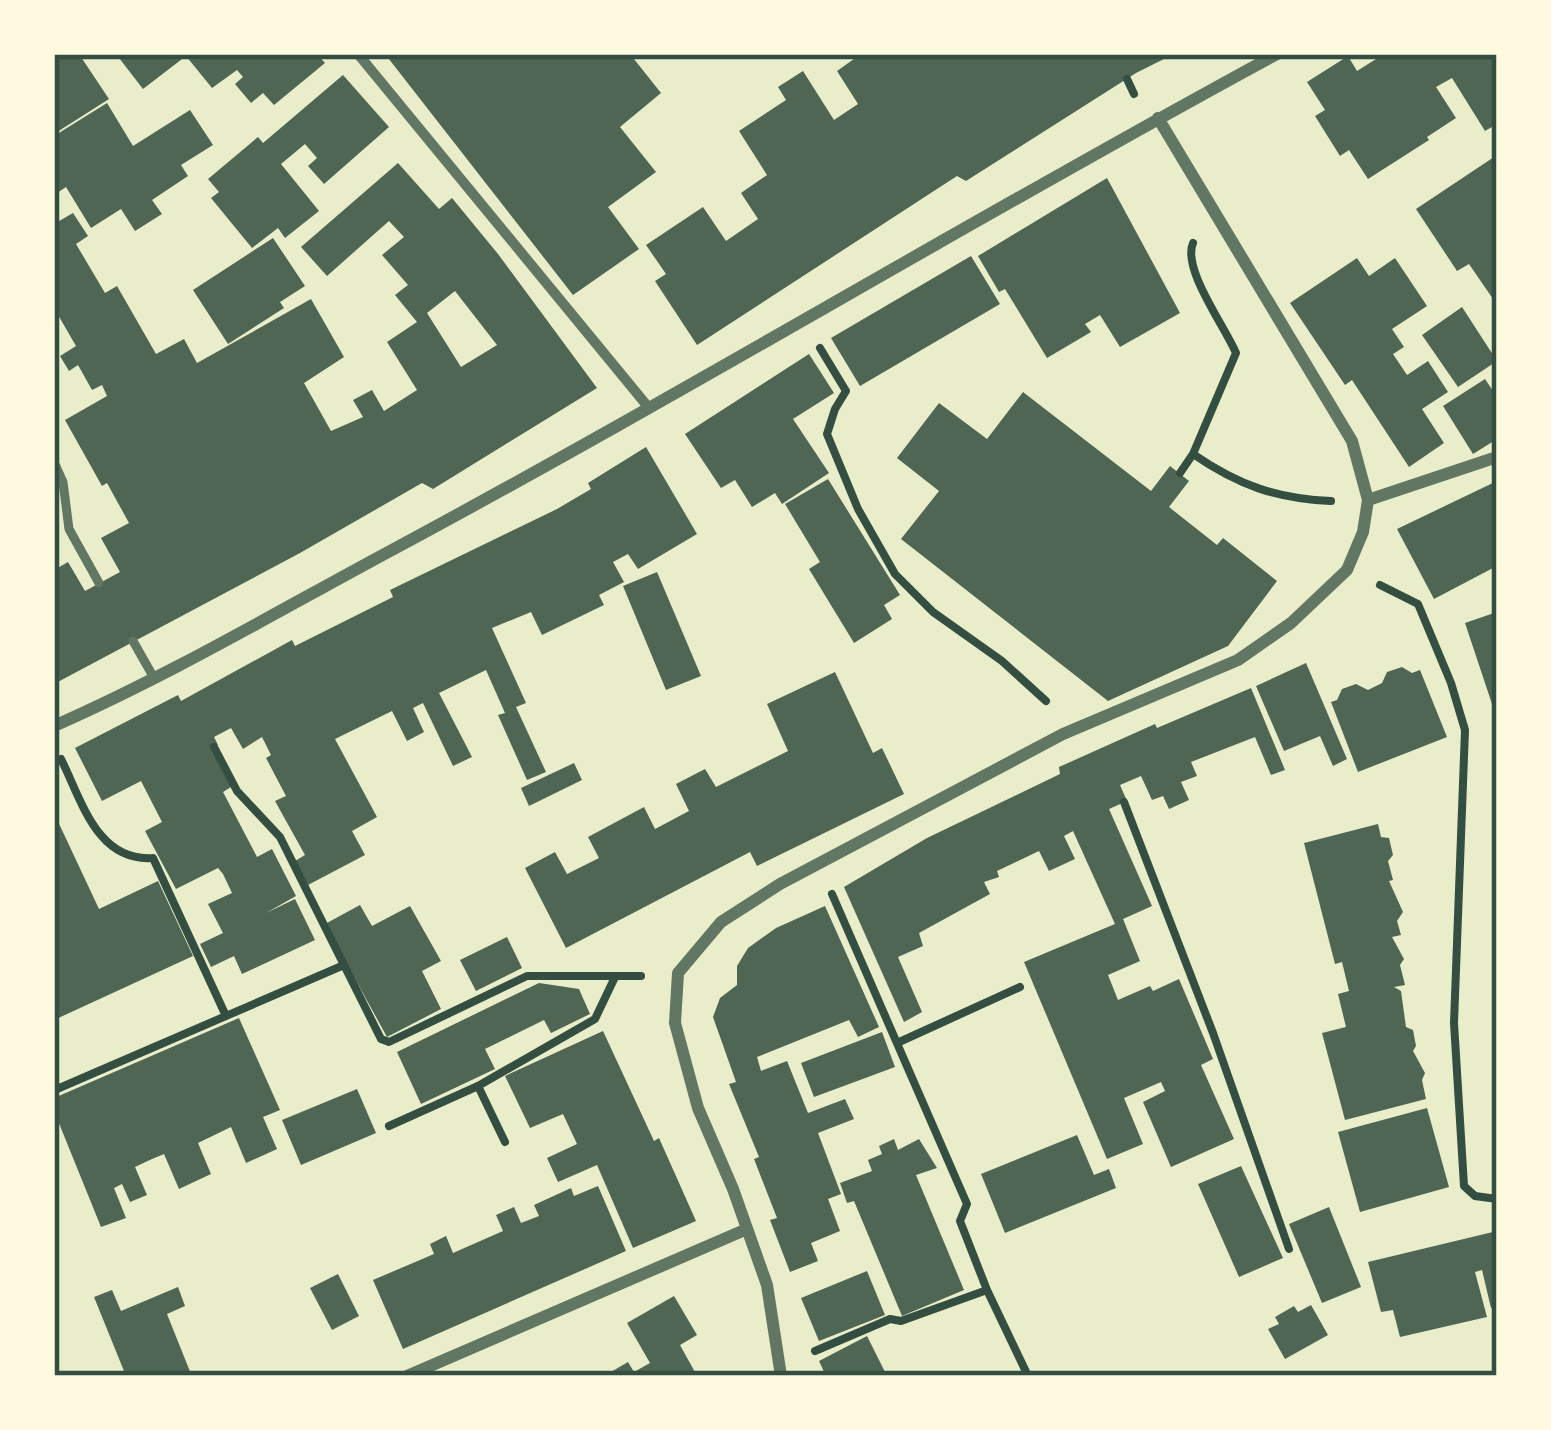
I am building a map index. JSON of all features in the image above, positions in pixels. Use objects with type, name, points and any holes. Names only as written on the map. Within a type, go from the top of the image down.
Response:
[{"type":"street","points":[[358,54],[649,408]]},
{"type":"street","points":[[54,725],[154,678],[649,408],[1277,54]]},
{"type":"street","points":[[781,1371],[767,1285],[698,1108],[675,1023],[678,973],[722,922],[780,884],[1063,734],[1238,660],[1292,623],[1347,570],[1363,532],[1368,500],[1352,441],[1158,118]]},
{"type":"street","points":[[1368,500],[1497,457]]},
{"type":"street","points":[[407,1376],[747,1229]]},
{"type":"lane","points":[[54,462],[63,482],[69,529],[99,583]]},
{"type":"lane","points":[[134,641],[154,678]]},
{"type":"path","points":[[1180,473],[1193,454],[1236,353],[1190,266],[1189,249],[1196,237],[1221,221]]},
{"type":"path","points":[[830,363],[846,391],[827,434],[858,508],[895,574],[933,612],[1002,661],[1048,704]]},
{"type":"path","points":[[1193,454],[1247,487],[1267,493],[1326,501],[1368,500]]},
{"type":"path","points":[[1406,596],[1418,604],[1435,642],[1465,730],[1454,1022],[1459,1126],[1464,1186],[1475,1196],[1497,1199]]},
{"type":"path","points":[[214,747],[237,791],[280,837],[381,1039],[388,1042],[527,976],[678,973]]},
{"type":"path","points":[[56,748],[100,838],[121,854],[153,858],[226,1016]]},
{"type":"path","points":[[1124,802],[1214,1033],[1289,1249]]},
{"type":"path","points":[[820,865],[949,1157],[968,1204],[960,1220],[1028,1376]]},
{"type":"path","points":[[57,1089],[344,965]]},
{"type":"path","points":[[389,1126],[478,1085],[595,1019],[615,977]]},
{"type":"path","points":[[897,1043],[1021,987]]},
{"type":"path","points":[[478,1085],[505,1142]]},
{"type":"path","points":[[781,1371],[890,1319],[902,1321],[987,1290]]},
{"type":"building","points":[[54,54],[79,54],[109,99],[54,134]]},
{"type":"building","points":[[116,54],[317,54],[325,63],[274,105],[263,93],[251,103],[235,84],[243,77],[237,70],[212,88],[186,56],[143,89]]},
{"type":"building","points":[[385,54],[630,54],[661,93],[620,127],[656,172],[608,207],[639,249],[573,295]]},
{"type":"building","points":[[861,54],[1174,54],[966,181],[957,176],[697,345],[655,281],[666,274],[646,245],[703,207],[726,241],[758,219],[741,193],[767,175],[739,131],[786,100],[778,87],[803,71],[834,120],[858,104],[837,71]]},
{"type":"building","points":[[1384,54],[1497,54],[1497,124],[1485,131],[1452,78],[1436,87],[1456,118],[1368,179],[1349,150],[1340,156],[1315,116],[1325,110],[1307,82],[1348,56],[1357,71]]},
{"type":"building","points":[[343,75],[389,127],[324,184],[308,166],[317,158],[305,144],[281,164],[319,211],[285,238],[278,228],[252,248],[211,198],[219,192],[208,179],[258,137],[263,143]]},
{"type":"building","points":[[107,103],[133,146],[190,110],[213,145],[181,165],[188,176],[152,200],[162,214],[135,231],[121,209],[91,228],[66,187],[57,193],[54,188],[54,136]]},
{"type":"building","points":[[1497,155],[1497,296],[1493,299],[1469,264],[1457,271],[1416,209]]},
{"type":"building","points":[[398,163],[439,209],[452,198],[597,388],[433,489],[422,483],[54,684],[54,570],[68,562],[85,591],[120,572],[101,538],[129,523],[65,420],[107,396],[102,385],[92,390],[78,365],[69,371],[60,356],[76,346],[54,308],[54,224],[73,213],[88,236],[76,244],[105,293],[117,286],[156,354],[184,339],[197,363],[311,299],[344,357],[304,383],[331,431],[363,417],[353,400],[372,390],[384,411],[417,390],[387,342],[417,322],[395,295],[408,285],[382,255],[404,237],[389,221],[327,276],[301,247]],"holes":[[[455,291],[497,345],[461,367],[427,313]]]},
{"type":"building","points":[[1107,178],[1180,313],[1120,347],[1100,315],[1085,324],[1091,332],[1047,358],[1005,289],[999,292],[978,256]]},
{"type":"building","points":[[273,238],[305,286],[280,302],[284,308],[228,344],[193,290]]},
{"type":"building","points":[[971,256],[1000,304],[860,386],[831,338]]},
{"type":"building","points":[[1357,258],[1369,276],[1395,258],[1427,306],[1392,329],[1404,347],[1393,354],[1407,375],[1428,361],[1448,392],[1422,409],[1444,443],[1409,467],[1352,380],[1345,385],[1290,303]]},
{"type":"building","points":[[1462,307],[1497,361],[1458,387],[1422,335]]},
{"type":"building","points":[[809,354],[834,393],[793,419],[829,473],[782,504],[775,493],[752,507],[735,480],[721,488],[685,434]]},
{"type":"building","points":[[1485,379],[1497,397],[1497,439],[1473,454],[1443,406]]},
{"type":"building","points":[[1023,392],[1151,491],[1170,466],[1189,481],[1169,507],[1217,545],[1223,538],[1277,581],[1228,646],[1108,701],[901,539],[939,491],[897,458],[939,403],[987,439]]},
{"type":"building","points":[[646,447],[697,534],[638,569],[628,554],[613,562],[624,582],[599,595],[604,605],[542,635],[531,612],[492,628],[526,703],[516,707],[546,772],[527,780],[498,715],[505,713],[486,670],[439,693],[472,757],[453,766],[423,703],[413,708],[424,732],[407,741],[392,711],[335,739],[377,817],[352,831],[365,855],[308,885],[295,861],[305,855],[275,801],[286,796],[266,758],[271,755],[262,737],[243,749],[231,728],[214,737],[218,745],[211,749],[231,787],[223,792],[257,857],[272,849],[296,896],[266,913],[295,899],[315,940],[242,974],[234,956],[211,967],[200,944],[223,933],[208,904],[232,893],[223,874],[218,868],[176,889],[145,831],[162,822],[141,781],[102,801],[75,748],[178,695],[181,701],[292,640],[295,646],[393,597],[390,590],[591,489],[588,483]]},
{"type":"building","points":[[828,479],[900,595],[884,605],[892,619],[854,643],[809,569],[820,562],[785,504]]},
{"type":"building","points":[[1497,481],[1497,577],[1493,568],[1434,599],[1397,529]]},
{"type":"building","points":[[657,572],[701,676],[666,690],[623,586]]},
{"type":"building","points":[[1497,612],[1497,716],[1496,716],[1465,623]]},
{"type":"building","points":[[1306,663],[1347,759],[1333,766],[1320,736],[1284,751],[1256,686]]},
{"type":"building","points":[[1402,667],[1412,673],[1420,670],[1447,737],[1358,772],[1331,702],[1342,689],[1356,684],[1368,690],[1382,683],[1387,672]]},
{"type":"building","points":[[835,672],[873,753],[882,748],[904,794],[757,866],[750,852],[566,948],[525,868],[555,852],[567,874],[599,858],[588,837],[644,807],[655,829],[689,811],[676,784],[705,769],[716,787],[788,751],[767,704]]},
{"type":"building","points":[[1251,688],[1285,770],[1271,775],[1255,737],[1191,762],[1197,776],[1181,782],[1189,800],[1169,809],[1163,796],[1152,800],[1141,776],[1120,785],[1127,801],[1109,809],[1152,906],[1123,919],[1140,961],[1108,975],[1118,1000],[1179,979],[1213,1059],[1201,1065],[1234,1139],[1171,1167],[1143,1102],[1165,1091],[1161,1082],[1124,1098],[1143,1144],[1107,1159],[1024,962],[1115,924],[1073,831],[1064,836],[1075,859],[1049,871],[1039,851],[984,882],[990,894],[919,933],[923,946],[898,957],[922,1012],[904,1022],[844,887],[927,838],[1060,774],[1059,767]]},
{"type":"building","points":[[574,763],[582,780],[529,806],[521,788]]},
{"type":"building","points":[[54,813],[99,909],[158,881],[193,956],[54,1020]]},
{"type":"building","points":[[1378,824],[1381,837],[1389,838],[1393,880],[1389,881],[1403,912],[1397,921],[1401,935],[1392,937],[1404,959],[1400,965],[1405,985],[1394,987],[1401,991],[1406,1027],[1413,1030],[1413,1051],[1425,1073],[1426,1099],[1345,1120],[1322,1033],[1346,1027],[1338,994],[1349,991],[1342,962],[1335,964],[1304,843]]},
{"type":"building","points":[[360,905],[372,926],[410,906],[441,961],[422,971],[441,1009],[387,1037],[325,924]]},
{"type":"building","points":[[825,906],[879,1027],[858,1037],[849,1020],[757,1057],[761,1071],[787,1061],[808,1113],[845,1099],[854,1119],[818,1133],[841,1194],[828,1199],[840,1231],[811,1243],[818,1261],[790,1272],[770,1220],[777,1218],[754,1159],[759,1157],[729,1084],[736,1082],[713,1017],[720,998],[737,985],[737,966],[748,948],[776,928]]},
{"type":"building","points":[[507,937],[522,968],[476,991],[460,960]]},
{"type":"building","points":[[539,983],[579,989],[590,1014],[551,1033],[544,1020],[485,1049],[495,1069],[421,1104],[397,1052]]},
{"type":"building","points":[[239,1018],[280,1110],[263,1117],[277,1149],[246,1163],[231,1127],[198,1143],[211,1174],[179,1189],[164,1154],[152,1159],[135,1167],[147,1195],[130,1202],[122,1184],[114,1188],[126,1218],[101,1227],[54,1111],[54,1098]]},
{"type":"building","points":[[603,1031],[696,1221],[633,1248],[597,1165],[558,1182],[547,1158],[577,1144],[563,1114],[530,1128],[505,1076]]},
{"type":"building","points":[[882,1032],[895,1067],[814,1097],[801,1063]]},
{"type":"building","points":[[357,1089],[376,1133],[301,1165],[282,1120]]},
{"type":"building","points":[[1427,1108],[1449,1187],[1360,1212],[1338,1132]]},
{"type":"building","points":[[1077,1135],[1094,1175],[1109,1169],[1116,1188],[1005,1233],[981,1174]]},
{"type":"building","points":[[894,1139],[898,1150],[919,1139],[937,1168],[916,1175],[964,1290],[902,1316],[854,1201],[847,1203],[840,1183],[872,1171],[868,1160],[882,1154],[879,1146]]},
{"type":"building","points":[[1241,1166],[1283,1258],[1239,1277],[1198,1184]]},
{"type":"building","points":[[598,1186],[626,1251],[403,1349],[373,1280],[434,1254],[430,1244],[446,1236],[453,1253],[503,1231],[496,1215],[514,1207],[521,1223],[539,1216],[534,1205],[571,1188],[574,1196]]},
{"type":"building","points":[[1329,1207],[1361,1287],[1322,1303],[1289,1224]]},
{"type":"building","points":[[1497,1231],[1497,1307],[1491,1308],[1482,1270],[1475,1272],[1487,1317],[1400,1337],[1393,1310],[1381,1312],[1368,1262]]},
{"type":"building","points":[[867,1271],[885,1315],[819,1341],[801,1298]]},
{"type":"building","points":[[338,1274],[359,1316],[332,1330],[310,1288]]},
{"type":"building","points":[[178,1287],[185,1306],[167,1314],[191,1374],[126,1376],[94,1297],[112,1290],[121,1311]]},
{"type":"building","points":[[674,1296],[697,1335],[680,1345],[696,1374],[604,1376],[628,1362],[634,1372],[650,1363],[627,1323]]},
{"type":"building","points":[[1311,1305],[1328,1335],[1285,1359],[1268,1329],[1279,1324],[1275,1317],[1294,1306],[1298,1312]]},
{"type":"building","points":[[867,1336],[887,1376],[826,1376],[819,1361]]}]
